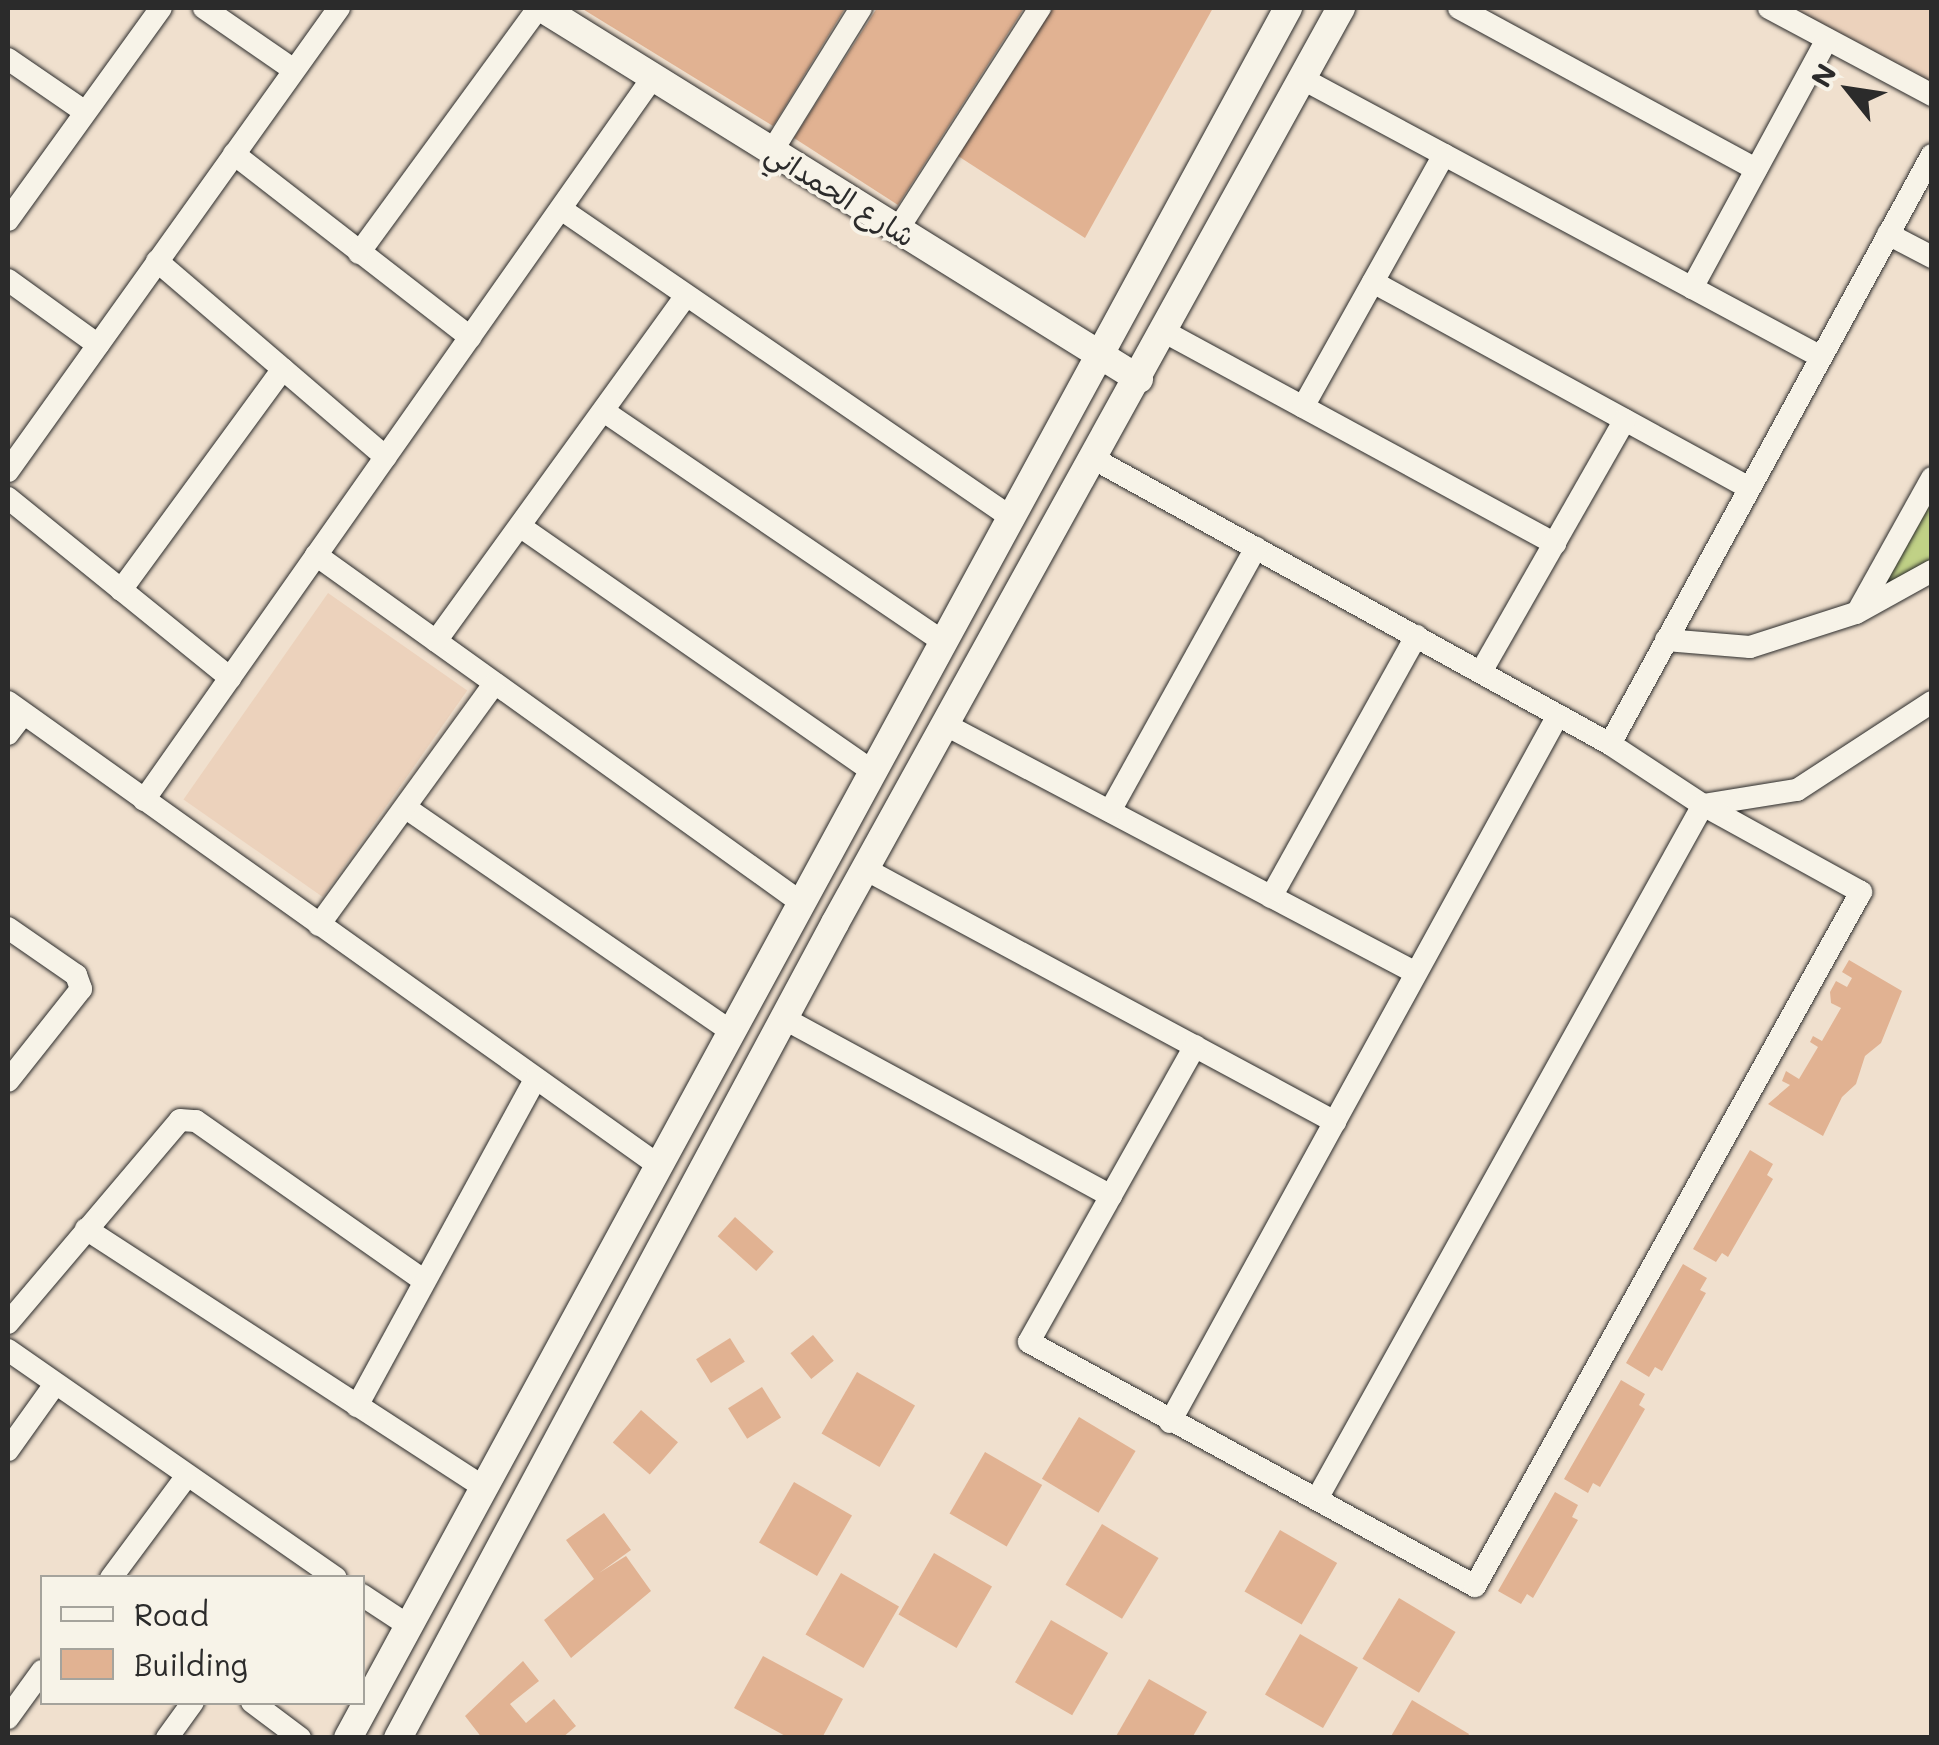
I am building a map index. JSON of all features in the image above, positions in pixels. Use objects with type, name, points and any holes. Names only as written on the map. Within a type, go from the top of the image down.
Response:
[{"type":"street","points":[[8,220],[161,8]]},
{"type":"street","points":[[204,8],[294,70]]},
{"type":"street","points":[[8,471],[339,8]]},
{"type":"street","points":[[359,253],[540,8]]},
{"type":"street","name":"شارع الحمداني","points":[[540,8],[1139,379]]},
{"type":"street","points":[[772,151],[859,8]]},
{"type":"street","points":[[898,229],[1040,8]]},
{"type":"street","points":[[348,1738],[729,1030],[1288,8]]},
{"type":"street","points":[[398,1738],[710,1164],[865,869],[1096,460],[1341,8]]},
{"type":"street","points":[[1460,8],[1756,169]]},
{"type":"street","points":[[1769,8],[1932,94]]},
{"type":"street","points":[[1692,288],[1827,39]]},
{"type":"street","points":[[8,59],[86,112]]},
{"type":"street","points":[[144,800],[653,77]]},
{"type":"street","points":[[1302,78],[1821,357]]},
{"type":"street","points":[[234,154],[470,337]]},
{"type":"street","points":[[1303,407],[1444,155]]},
{"type":"street","points":[[1610,744],[1932,155]]},
{"type":"street","points":[[560,209],[1009,516]]},
{"type":"street","points":[[1888,234],[1932,257]]},
{"type":"street","points":[[157,262],[386,457]]},
{"type":"street","points":[[8,280],[98,344]]},
{"type":"street","points":[[1373,282],[1750,488]]},
{"type":"street","points":[[436,641],[606,412],[685,297]]},
{"type":"street","points":[[1165,332],[1555,544]]},
{"type":"street","points":[[121,590],[283,369]]},
{"type":"street","points":[[606,412],[942,640]]},
{"type":"street","points":[[1481,672],[1625,420]]},
{"type":"street","points":[[1096,460],[1610,744],[1704,805],[1861,892],[1475,1586],[1029,1342],[1195,1046]]},
{"type":"street","points":[[1856,613],[1932,478]]},
{"type":"street","points":[[8,498],[230,678]]},
{"type":"street","points":[[521,527],[871,770]]},
{"type":"street","points":[[1110,811],[1256,548]]},
{"type":"street","points":[[316,555],[799,902]]},
{"type":"street","points":[[1666,640],[1750,647],[1856,613],[1932,571]]},
{"type":"street","points":[[1271,896],[1416,636]]},
{"type":"street","points":[[319,925],[494,684]]},
{"type":"street","points":[[1704,805],[1797,790],[1932,702]]},
{"type":"street","points":[[8,734],[15,708],[658,1165],[685,1172],[710,1164]]},
{"type":"street","points":[[1170,1422],[1558,715]]},
{"type":"street","points":[[946,724],[1416,973]]},
{"type":"street","points":[[1318,1497],[1704,805]]},
{"type":"street","points":[[406,808],[729,1030]]},
{"type":"street","points":[[865,869],[1335,1122]]},
{"type":"street","points":[[8,928],[76,975],[81,988],[8,1081]]},
{"type":"street","points":[[785,1020],[1111,1196]]},
{"type":"street","points":[[357,1406],[535,1079]]},
{"type":"street","points":[[8,1323],[168,1128],[196,1121],[423,1280]]},
{"type":"street","points":[[86,1229],[485,1488]]},
{"type":"street","points":[[8,1350],[332,1575]]},
{"type":"street","points":[[8,1450],[55,1384]]},
{"type":"street","points":[[113,1575],[186,1477]]},
{"type":"street","points":[[365,1597],[409,1626]]},
{"type":"street","points":[[8,1718],[40,1674]]},
{"type":"street","points":[[168,1738],[191,1705]]},
{"type":"street","points":[[256,1705],[300,1738]]},
{"type":"shaded area","points":[[1792,8],[1931,8],[1931,82]]},
{"type":"shaded area","points":[[328,593],[467,691],[323,897],[183,799]]},
{"type":"green space","points":[[1931,491],[1931,563],[1870,599]]},
{"type":"building","points":[[581,8],[840,8],[844,10],[773,126]]},
{"type":"building","points":[[877,8],[1024,8],[898,205],[794,138]]},
{"type":"building","points":[[1053,8],[1213,8],[1085,238],[958,156]]},
{"type":"building","points":[[1849,960],[1902,991],[1881,1043],[1865,1056],[1856,1084],[1842,1097],[1823,1136],[1768,1104],[1790,1085],[1782,1081],[1786,1071],[1799,1079],[1818,1047],[1810,1042],[1813,1036],[1822,1041],[1841,1008],[1831,1003],[1830,992],[1836,981],[1847,987],[1852,978],[1842,972]]},
{"type":"building","points":[[1750,1150],[1773,1164],[1767,1175],[1773,1179],[1728,1257],[1722,1253],[1716,1262],[1693,1249]]},
{"type":"building","points":[[735,1217],[774,1252],[756,1271],[718,1236]]},
{"type":"building","points":[[1683,1264],[1707,1278],[1700,1290],[1706,1293],[1662,1371],[1655,1367],[1649,1377],[1626,1363]]},
{"type":"building","points":[[813,1335],[834,1361],[811,1379],[790,1353]]},
{"type":"building","points":[[730,1338],[745,1362],[711,1383],[696,1359]]},
{"type":"building","points":[[857,1372],[915,1406],[880,1467],[822,1433]]},
{"type":"building","points":[[1621,1380],[1645,1394],[1639,1405],[1645,1409],[1600,1487],[1593,1483],[1588,1493],[1564,1479]]},
{"type":"building","points":[[762,1387],[781,1418],[747,1439],[728,1408]]},
{"type":"building","points":[[641,1410],[678,1442],[650,1475],[613,1442]]},
{"type":"building","points":[[1079,1417],[1136,1451],[1098,1513],[1042,1479]]},
{"type":"building","points":[[985,1452],[1042,1485],[1007,1546],[950,1513]]},
{"type":"building","points":[[794,1482],[852,1516],[817,1576],[759,1543]]},
{"type":"building","points":[[1555,1492],[1578,1505],[1572,1517],[1578,1520],[1533,1598],[1527,1594],[1521,1604],[1498,1591]]},
{"type":"building","points":[[604,1513],[631,1550],[599,1573],[626,1556],[651,1591],[571,1658],[544,1620],[594,1579],[566,1540]]},
{"type":"building","points":[[1102,1524],[1159,1558],[1122,1619],[1065,1585]]},
{"type":"building","points":[[1280,1530],[1337,1563],[1302,1624],[1244,1591]]},
{"type":"building","points":[[934,1553],[992,1586],[957,1648],[898,1614]]},
{"type":"building","points":[[841,1573],[899,1606],[864,1668],[806,1634]]},
{"type":"building","points":[[1399,1598],[1456,1632],[1419,1693],[1362,1659]]},
{"type":"building","points":[[1051,1620],[1108,1653],[1072,1715],[1015,1682]]},
{"type":"building","points":[[1300,1634],[1358,1668],[1323,1728],[1265,1695]]},
{"type":"building","points":[[763,1656],[843,1699],[822,1738],[789,1738],[734,1708]]},
{"type":"building","points":[[523,1661],[539,1681],[510,1704],[526,1723],[554,1699],[576,1726],[562,1738],[482,1738],[465,1716]]},
{"type":"building","points":[[1149,1679],[1207,1712],[1192,1738],[1115,1738]]},
{"type":"building","points":[[1412,1700],[1469,1734],[1467,1738],[1390,1738]]}]
